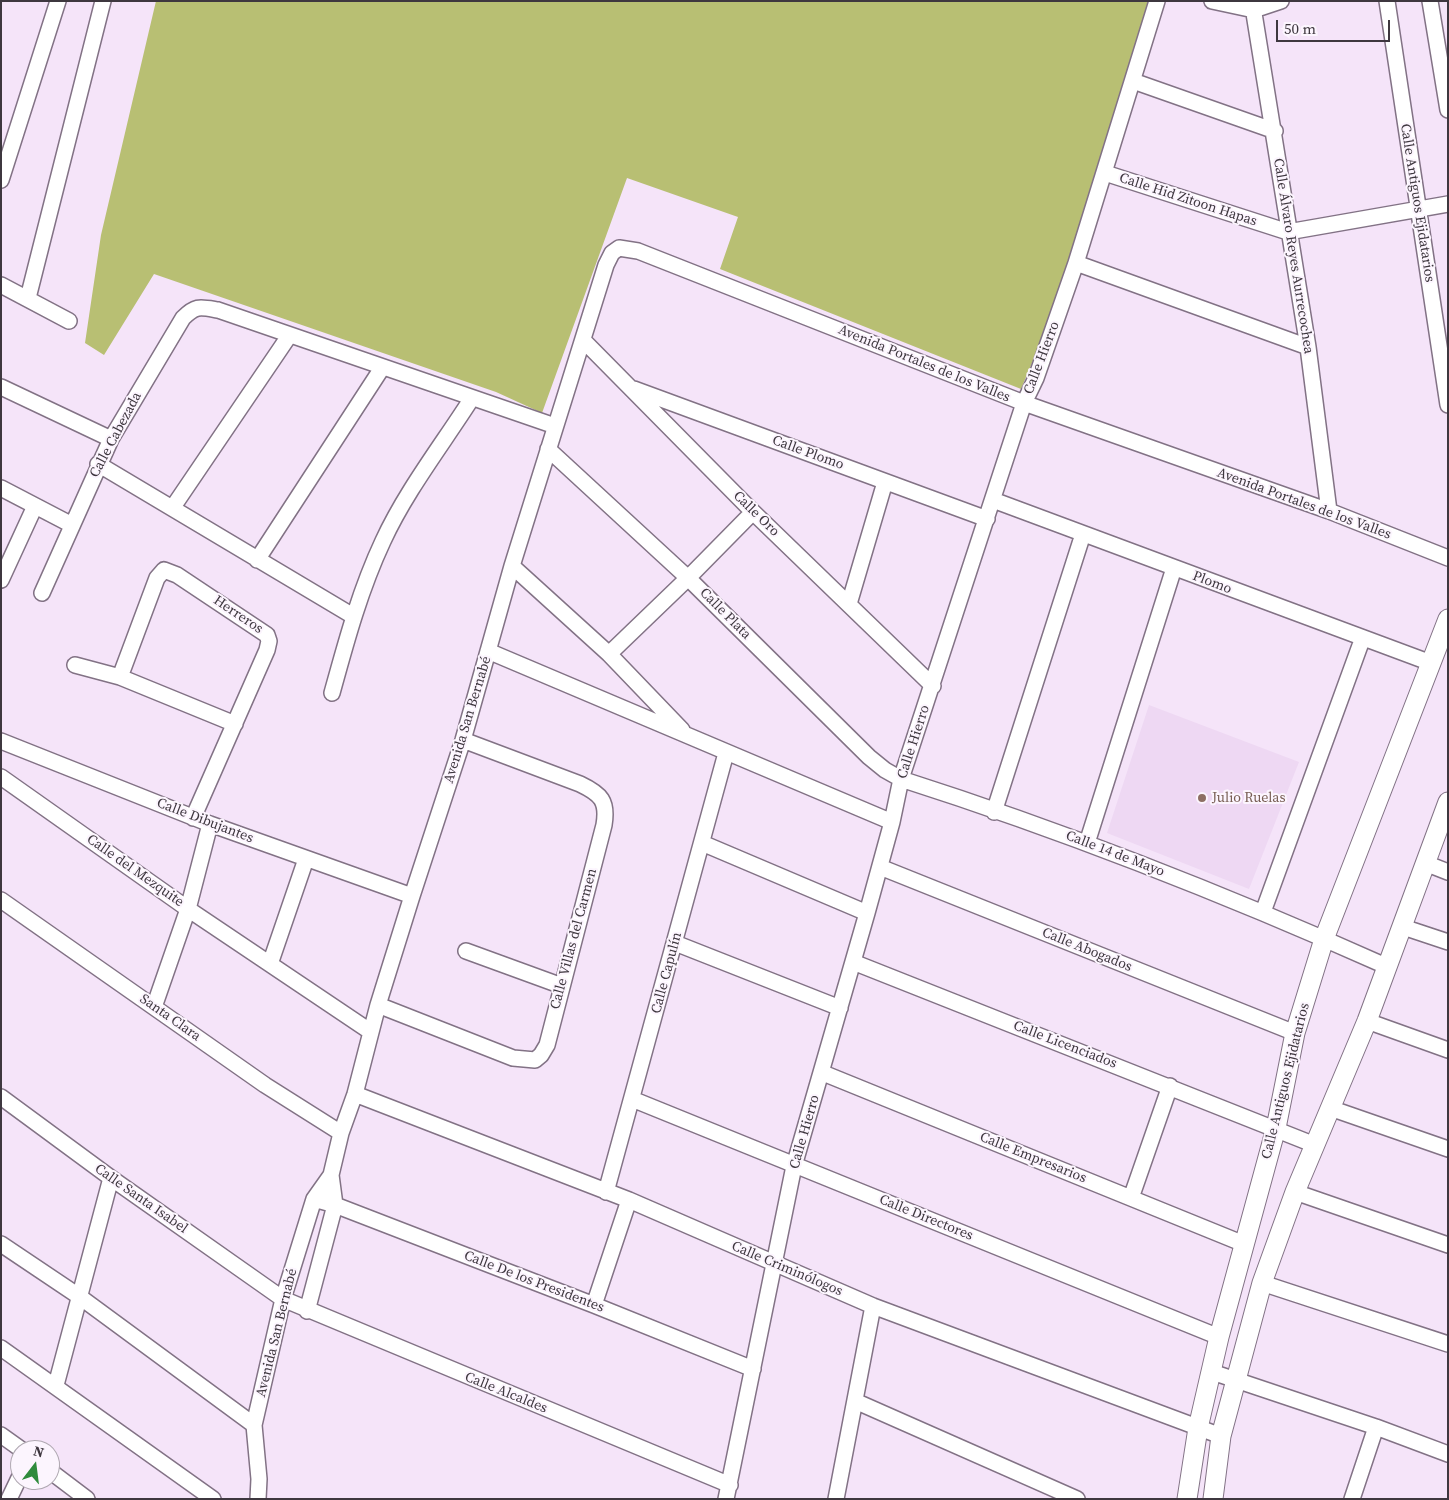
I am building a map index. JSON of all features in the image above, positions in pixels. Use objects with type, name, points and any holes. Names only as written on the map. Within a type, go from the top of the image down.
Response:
[{"type":"street","points":[[1,180],[58,1]]},
{"type":"street","points":[[28,298],[103,1]]},
{"type":"street","name":"Calle Hierro","points":[[728,1492],[794,1166],[823,1073],[880,867],[902,779],[1024,404],[1036,378],[1076,263],[1157,1]]},
{"type":"street","points":[[1212,1],[1253,5],[1280,1]]},
{"type":"street","name":"Calle Antiguos Ejidatarios","points":[[1387,1],[1448,406]]},
{"type":"street","points":[[1430,1],[1443,55],[1448,110]]},
{"type":"street","name":"Calle Álvaro Reyes Aurrecochea","points":[[1253,5],[1275,130],[1288,232],[1308,347],[1329,511]]},
{"type":"street","points":[[1133,81],[1275,130]]},
{"type":"street","name":"Calle Hid Zitoon Hapas","points":[[1105,173],[1288,232],[1448,204]]},
{"type":"street","name":"Avenida Portales de los Valles","points":[[606,265],[612,253],[619,248],[638,251],[1024,404],[1329,511],[1448,558]]},
{"type":"street","points":[[1076,263],[1308,347]]},
{"type":"street","name":"Avenida San Bernabé","points":[[307,1311],[335,1205],[331,1175],[341,1132],[355,1094],[378,1006],[463,740],[512,566],[606,265]]},
{"type":"street","points":[[1,285],[69,321]]},
{"type":"street","name":"Calle Cabezada","points":[[42,593],[98,464],[111,439],[183,318],[193,309],[202,307],[218,310],[555,426]]},
{"type":"street","points":[[172,507],[289,336]]},
{"type":"street","name":"Calle Oro","points":[[582,340],[752,512],[933,686]]},
{"type":"street","points":[[258,560],[382,368]]},
{"type":"street","points":[[1,387],[111,439]]},
{"type":"street","name":"Calle Plomo","points":[[629,387],[987,519]]},
{"type":"street","points":[[332,693],[353,616],[370,571],[388,532],[472,398]]},
{"type":"street","name":"Calle Plata","points":[[548,449],[688,578],[869,757],[902,779]]},
{"type":"street","points":[[98,464],[353,616]]},
{"type":"street","points":[[849,604],[885,482]]},
{"type":"street","points":[[1,488],[72,525]]},
{"type":"street","name":"Plomo","points":[[993,500],[1362,640],[1431,664]]},
{"type":"street","points":[[1,580],[35,506]]},
{"type":"street","points":[[609,654],[688,578],[752,512]]},
{"type":"street","points":[[994,812],[1083,534]]},
{"type":"street","points":[[512,566],[609,654],[686,735]]},
{"type":"street","points":[[1086,843],[1174,568]]},
{"type":"street","name":"Herreros","points":[[120,677],[157,578],[164,570],[170,571],[268,635],[267,650],[193,818]]},
{"type":"street","name":"Calle Antiguos Ejidatarios","points":[[1188,1499],[1198,1428],[1244,1244],[1276,1128],[1295,1033],[1324,939],[1448,619]]},
{"type":"street","points":[[1263,912],[1362,640]]},
{"type":"street","points":[[488,652],[892,822]]},
{"type":"street","points":[[75,666],[120,677],[235,724]]},
{"type":"street","name":"Calle Villas del Carmen","points":[[378,1006],[526,1061],[535,1060],[542,1055],[546,1045],[604,825],[606,813],[604,802],[595,791],[580,784],[463,740]]},
{"type":"street","name":"Calle Dibujantes","points":[[1,741],[193,818],[412,896]]},
{"type":"street","name":"Calle Capulín","points":[[606,1192],[726,753]]},
{"type":"street","name":"Calle del Mezquite","points":[[1,777],[188,909],[371,1032]]},
{"type":"street","name":"Calle 14 de Mayo","points":[[902,779],[1086,843],[1263,912],[1388,967]]},
{"type":"street","points":[[1213,1499],[1221,1436],[1262,1282],[1295,1192],[1388,967],[1448,802]]},
{"type":"street","points":[[154,1007],[188,909],[210,824]]},
{"type":"street","points":[[702,843],[867,913]]},
{"type":"street","points":[[270,964],[306,859]]},
{"type":"street","points":[[1425,863],[1448,872]]},
{"type":"street","name":"Calle Abogados","points":[[880,867],[1295,1033]]},
{"type":"street","name":"Santa Clara","points":[[1,900],[266,1086],[341,1132]]},
{"type":"street","points":[[1403,928],[1448,942]]},
{"type":"street","points":[[675,943],[840,1008]]},
{"type":"street","points":[[466,951],[562,986]]},
{"type":"street","name":"Calle Licenciados","points":[[853,962],[1276,1128],[1314,1145]]},
{"type":"street","points":[[1367,1021],[1448,1050]]},
{"type":"street","name":"Calle Empresarios","points":[[823,1073],[1244,1244]]},
{"type":"street","points":[[1131,1198],[1170,1086]]},
{"type":"street","name":"Calle Criminólogos","points":[[355,1094],[629,1200],[873,1306],[1221,1436]]},
{"type":"street","name":"Calle Santa Isabel","points":[[1,1097],[283,1300]]},
{"type":"street","name":"Calle Directores","points":[[632,1099],[1220,1337]]},
{"type":"street","points":[[1330,1108],[1448,1149]]},
{"type":"street","name":"Avenida San Bernabé","points":[[258,1499],[254,1425],[283,1300],[314,1199],[331,1175]]},
{"type":"street","points":[[56,1385],[111,1178]]},
{"type":"street","points":[[1295,1192],[1448,1245]]},
{"type":"street","name":"Calle De los Presidentes","points":[[314,1199],[335,1205],[594,1304],[753,1369]]},
{"type":"street","points":[[594,1304],[629,1200]]},
{"type":"street","points":[[1,1244],[80,1297],[254,1425]]},
{"type":"street","points":[[1262,1282],[1448,1344]]},
{"type":"street","name":"Calle Alcaldes","points":[[283,1300],[728,1492]]},
{"type":"street","points":[[836,1499],[873,1306]]},
{"type":"street","points":[[1,1348],[56,1385],[214,1499]]},
{"type":"street","points":[[1212,1372],[1376,1427],[1448,1454]]},
{"type":"street","points":[[855,1401],[1077,1499]]},
{"type":"street","points":[[1352,1499],[1376,1427]]},
{"type":"street","points":[[60,1478],[87,1499]]},
{"type":"shaded area","name":"Julio Ruelas","points":[[1149,705],[1299,762],[1249,889],[1107,833]]},
{"type":"green space","points":[[156,1],[1156,1],[1042,339],[1021,389],[720,269],[738,217],[627,178],[542,413],[496,392],[154,274],[104,355],[85,343],[101,235]]},
{"type":"place","name":"Julio Ruelas","points":[[1202,798]]}]
